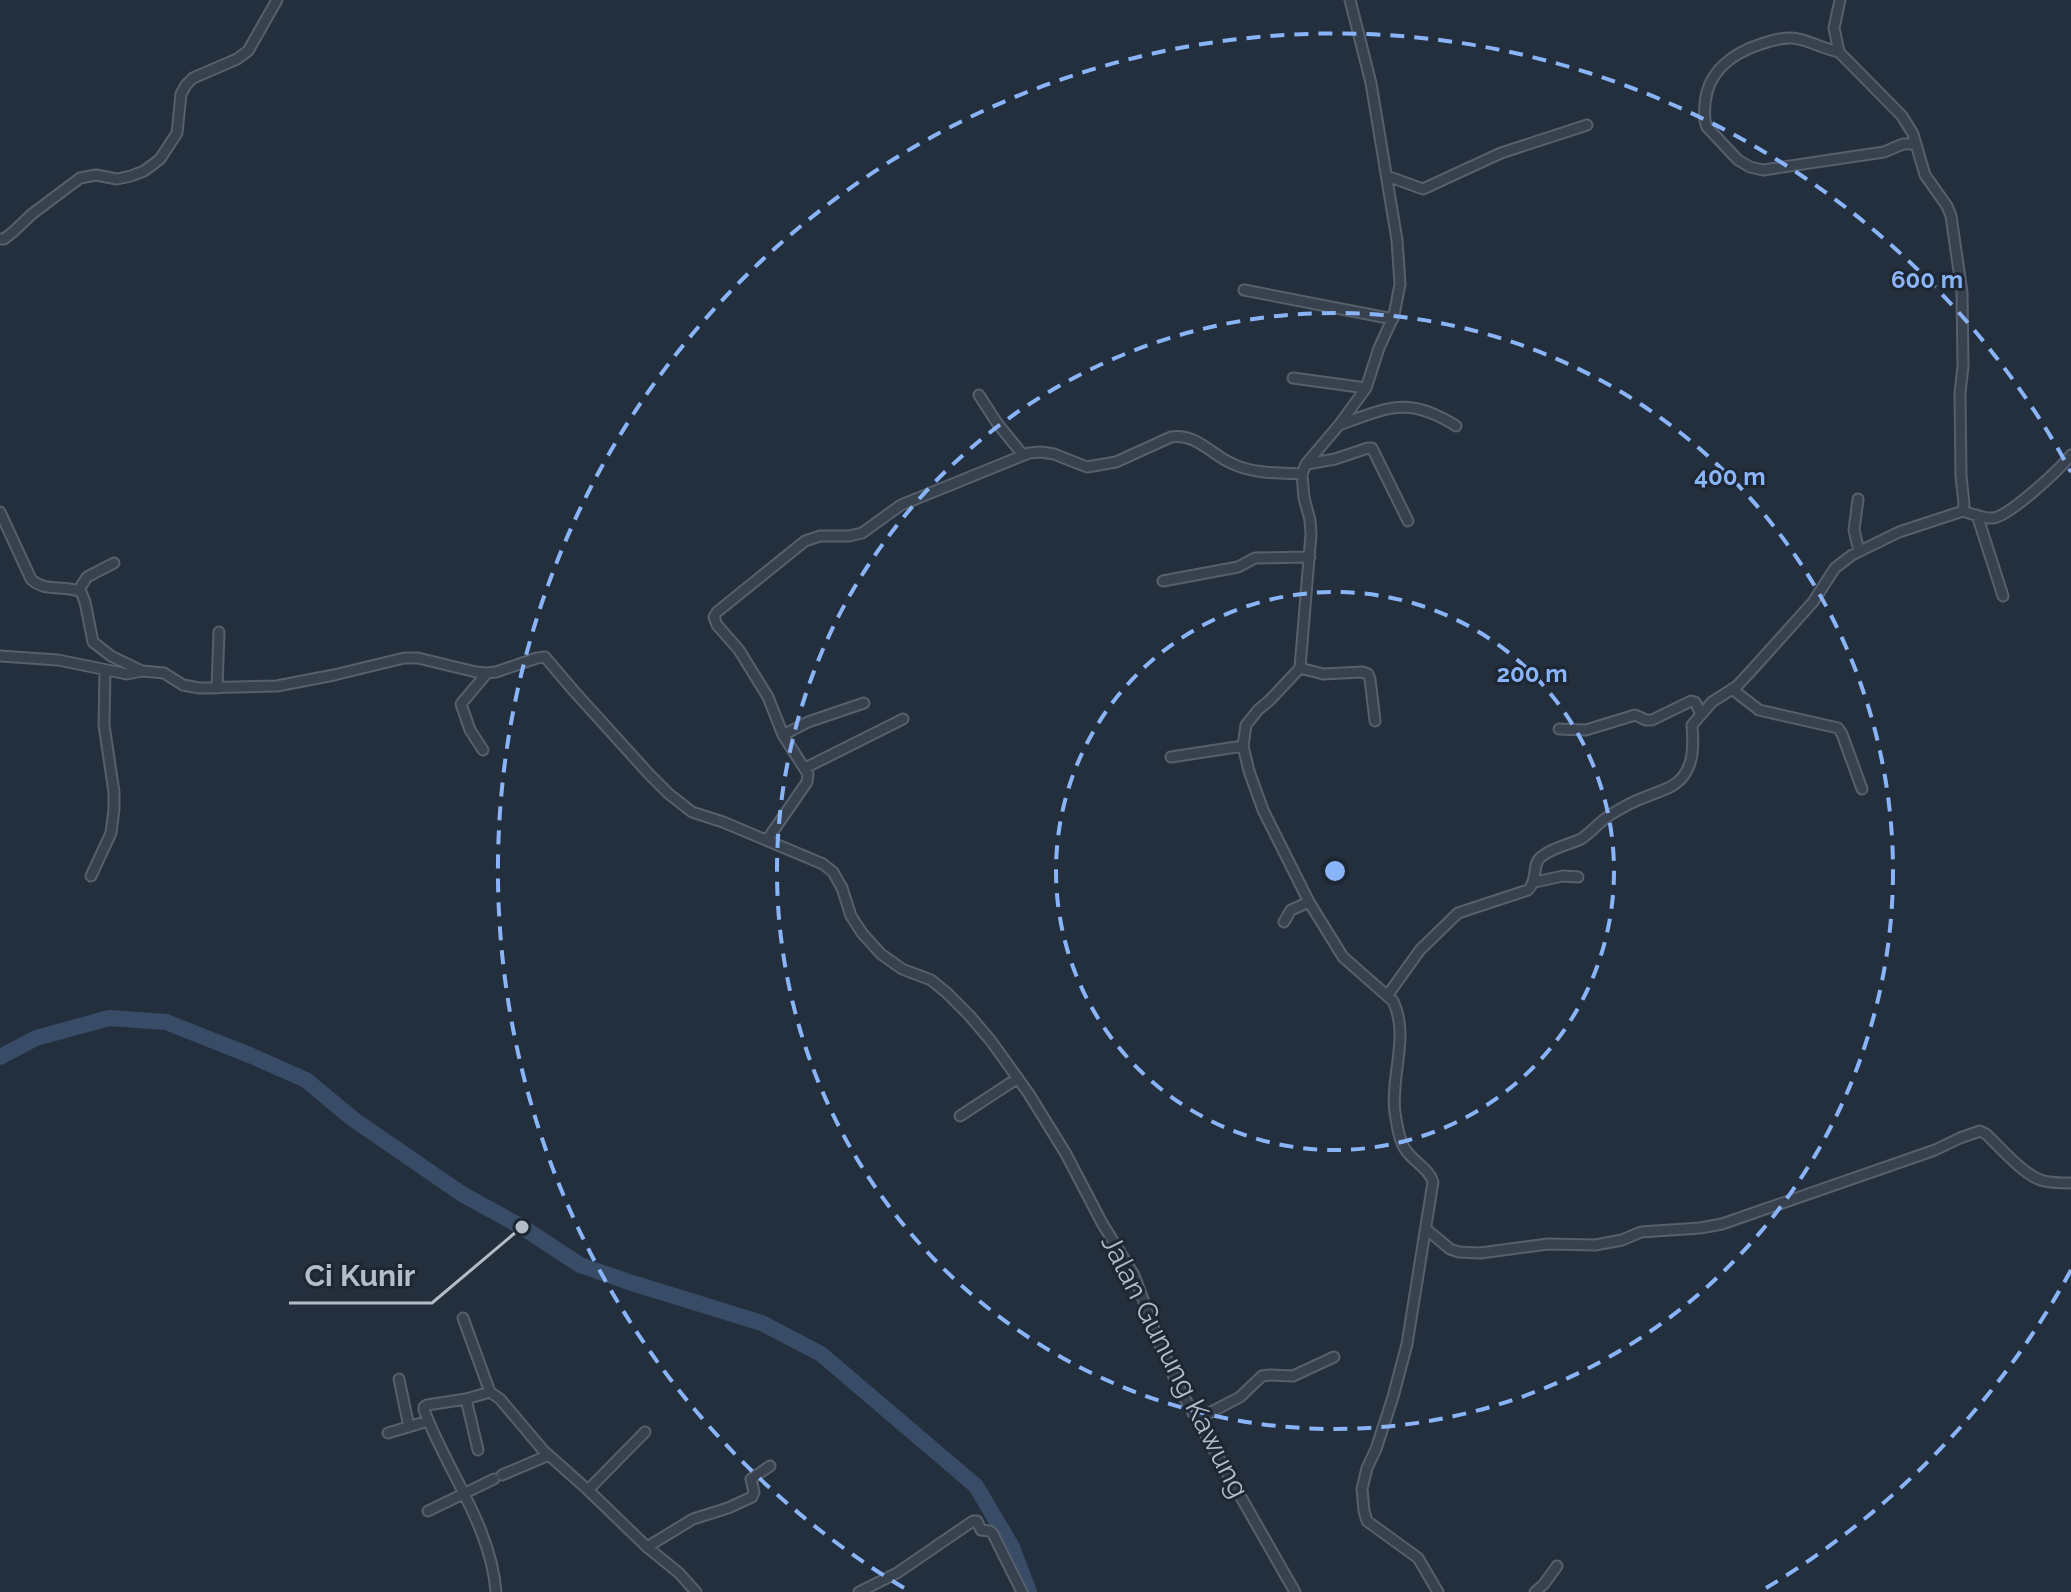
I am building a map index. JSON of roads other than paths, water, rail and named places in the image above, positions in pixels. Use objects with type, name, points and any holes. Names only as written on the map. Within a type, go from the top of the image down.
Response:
[{"type":"street","points":[[0,239],[4,239],[80,178],[96,175],[117,179],[131,176],[160,159],[177,133],[181,94],[186,85],[193,78],[248,51],[277,0]]},
{"type":"street","points":[[1350,0],[1371,83],[1397,240],[1400,284],[1393,319],[1379,348],[1366,388],[1304,469],[1304,498],[1310,520],[1310,557],[1300,668],[1246,725],[1243,746],[1263,810],[1309,902],[1343,957],[1393,1001],[1396,1008],[1397,1065],[1393,1097],[1399,1135],[1403,1147],[1429,1173],[1433,1182],[1407,1344],[1362,1489],[1367,1521],[1418,1558],[1438,1592]]},
{"type":"street","points":[[1840,0],[1834,28],[1839,52],[1902,116],[1913,134],[1925,175],[1951,216],[1962,292],[1963,366],[1960,393],[1963,511]]},
{"type":"street","points":[[1839,52],[1794,38],[1752,47],[1731,58],[1708,86],[1704,122],[1738,160],[1763,170],[1884,152],[1903,144],[1915,144]]},
{"type":"street","points":[[1387,176],[1423,189],[1501,153],[1587,125]]},
{"type":"street","points":[[1244,290],[1393,319]]},
{"type":"street","points":[[1293,378],[1366,388]]},
{"type":"street","points":[[979,395],[1023,455]]},
{"type":"street","points":[[1339,425],[1378,410],[1404,406],[1438,415],[1456,426]]},
{"type":"street","points":[[767,840],[808,777],[783,735],[768,697],[739,650],[716,623],[716,614],[805,541],[815,537],[862,533],[901,505],[1023,455],[1041,452],[1054,454],[1087,467],[1116,462],[1179,436],[1189,437],[1233,465],[1275,473],[1304,469],[1372,448],[1408,521]]},
{"type":"street","points":[[1535,882],[1537,861],[1543,855],[1577,840],[1638,799],[1677,782],[1692,760],[1692,725],[1712,702],[1751,671],[1813,602],[1835,568],[1859,551],[1899,532],[1963,511],[1994,518],[2007,512],[2050,477],[2071,455]]},
{"type":"street","points":[[1858,499],[1854,530],[1859,551]]},
{"type":"street","points":[[0,512],[26,570],[37,585],[67,587],[83,594],[93,642],[111,656],[142,671]]},
{"type":"street","points":[[1977,515],[2003,596]]},
{"type":"street","points":[[1163,581],[1238,567],[1255,558],[1310,557]]},
{"type":"street","points":[[78,591],[87,577],[114,563]]},
{"type":"street","points":[[217,688],[219,632]]},
{"type":"street","points":[[0,656],[58,660],[127,674],[142,671],[164,673],[183,685],[217,688],[277,686],[404,658],[418,658],[487,673]]},
{"type":"street","name":"Jalan Gunung Kawung","points":[[487,673],[545,657],[669,794],[692,812],[823,864],[833,872],[851,916],[871,944],[902,969],[931,980],[969,1015],[1018,1078],[1066,1154],[1102,1223],[1134,1275],[1160,1345],[1196,1420],[1295,1592]]},
{"type":"street","points":[[1300,668],[1323,674],[1366,673],[1370,679],[1375,721]]},
{"type":"street","points":[[91,876],[111,833],[114,809],[104,725],[105,670]]},
{"type":"street","points":[[483,750],[470,730],[461,704],[487,673]]},
{"type":"street","points":[[1732,689],[1759,710],[1838,728],[1862,789]]},
{"type":"street","points":[[1559,729],[1586,730],[1635,715],[1652,720],[1691,701],[1696,703],[1701,714]]},
{"type":"street","points":[[783,735],[808,722],[864,703]]},
{"type":"street","points":[[805,768],[903,719]]},
{"type":"street","points":[[1171,757],[1243,746]]},
{"type":"street","points":[[1387,996],[1420,950],[1458,913],[1525,891],[1535,882],[1563,876],[1578,877]]},
{"type":"street","points":[[1284,922],[1288,912],[1309,902]]},
{"type":"street","points":[[960,1116],[1018,1078]]},
{"type":"street","points":[[1426,1229],[1450,1249],[1480,1253],[1548,1244],[1595,1245],[1611,1243],[1641,1232],[1700,1228],[1722,1224],[1899,1163],[1980,1131],[2036,1178],[2071,1183]]},
{"type":"street","points":[[463,1318],[490,1392],[500,1399],[549,1455],[696,1592]]},
{"type":"street","points":[[1196,1420],[1240,1397],[1262,1376],[1293,1376],[1334,1357]]},
{"type":"street","points":[[399,1379],[409,1427]]},
{"type":"street","points":[[490,1392],[427,1405],[424,1410],[489,1549],[496,1592]]},
{"type":"street","points":[[466,1399],[478,1450]]},
{"type":"street","points":[[388,1433],[428,1421]]},
{"type":"street","points":[[588,1490],[645,1432]]},
{"type":"street","points":[[428,1511],[549,1455]]},
{"type":"street","points":[[647,1547],[693,1519],[752,1497],[751,1479],[770,1466]]},
{"type":"street","points":[[859,1592],[897,1573],[973,1521],[977,1521],[981,1530],[993,1534],[1022,1592]]},
{"type":"street","points":[[1535,1592],[1557,1566]]},
{"type":"waterway","points":[[0,1057],[36,1038],[109,1018],[166,1022],[306,1080],[353,1119],[462,1194],[522,1227],[580,1265],[762,1323],[821,1354],[976,1486],[1012,1547],[1029,1592]]},
{"type":"place","name":"Ci Kunir","points":[[522,1227]]}]
